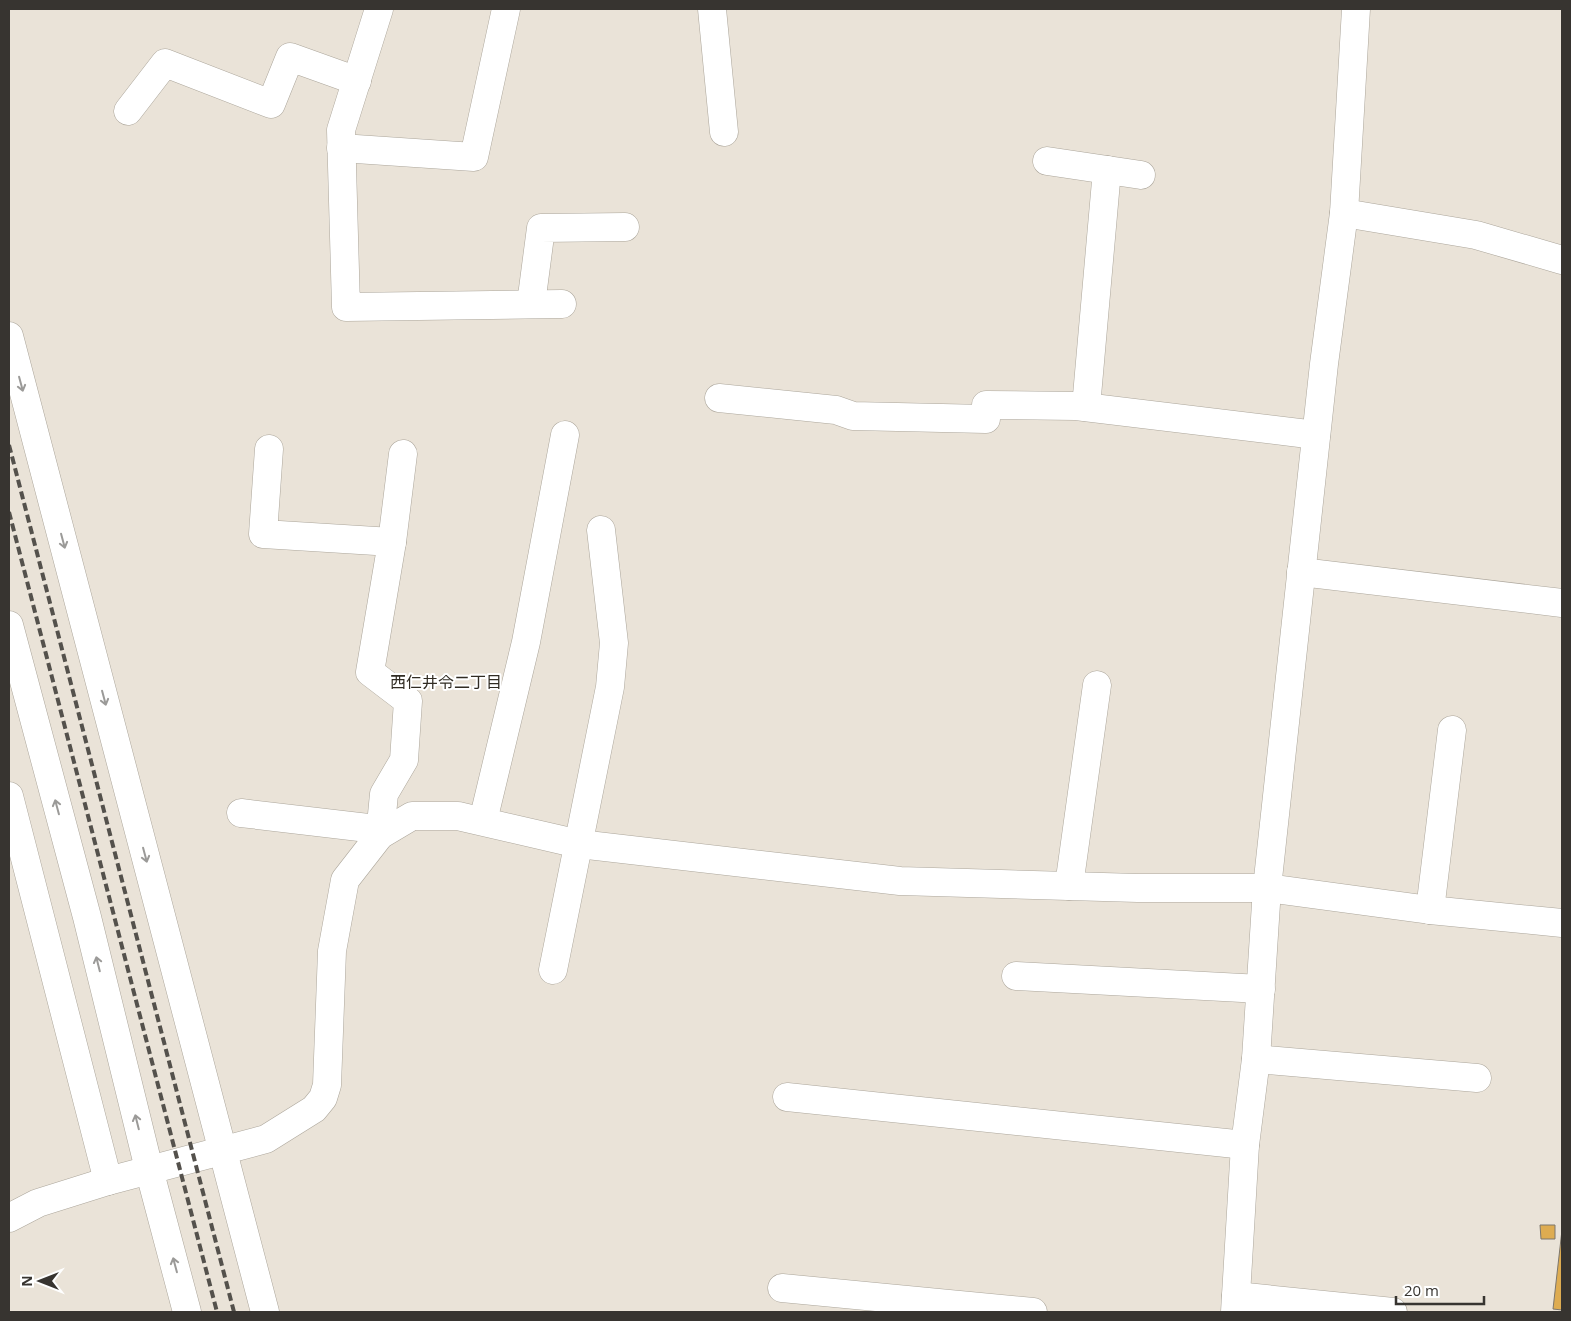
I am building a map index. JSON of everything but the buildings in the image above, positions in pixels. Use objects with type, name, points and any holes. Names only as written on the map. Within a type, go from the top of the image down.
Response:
[{"type":"street","points":[[379,9],[341,130],[346,307],[562,304]]},
{"type":"street","points":[[341,148],[474,158],[506,9]]},
{"type":"street","points":[[712,9],[724,132]]},
{"type":"street","points":[[1356,9],[1344,213],[1316,435],[1268,888],[1256,1059],[1245,1146],[1236,1304],[1393,1312]]},
{"type":"street","points":[[128,112],[165,64],[271,104],[290,57],[357,81]]},
{"type":"street","points":[[1047,161],[1141,175]]},
{"type":"street","points":[[1086,407],[1107,170]]},
{"type":"street","points":[[1344,213],[1476,235],[1562,260]]},
{"type":"street","points":[[532,304],[541,228],[625,227]]},
{"type":"street","points":[[9,336],[265,1312]]},
{"type":"street","points":[[719,398],[836,410],[853,416],[986,419],[986,405],[1086,407],[1316,435]]},
{"type":"street","points":[[483,821],[526,642],[565,435]]},
{"type":"street","points":[[269,449],[263,534],[392,542]]},
{"type":"street","points":[[380,835],[384,794],[404,760],[408,701],[370,672],[392,542],[402,454]]},
{"type":"street","points":[[553,970],[610,687],[614,643],[601,530]]},
{"type":"street","points":[[1301,572],[1562,603]]},
{"type":"street","points":[[9,625],[87,918],[149,1169],[187,1312]]},
{"type":"street","points":[[1069,886],[1097,685]]},
{"type":"street","points":[[1430,910],[1452,730]]},
{"type":"street","points":[[9,796],[108,1181]]},
{"type":"street","points":[[241,813],[368,828],[380,835]]},
{"type":"street","points":[[9,1218],[38,1203],[108,1181],[149,1169],[224,1152],[266,1139],[314,1109],[322,1098],[327,1085],[332,951],[345,880],[380,835],[412,816],[458,816],[578,844],[900,881],[1069,886],[1268,888],[1430,910],[1562,922]]},
{"type":"street","points":[[1016,976],[1261,989]]},
{"type":"street","points":[[1256,1059],[1477,1078]]},
{"type":"street","points":[[786,1098],[1245,1146]]},
{"type":"street","points":[[782,1288],[1033,1312]]},
{"type":"railway","points":[[9,445],[234,1312]]},
{"type":"railway","points":[[9,512],[217,1312]]},
{"type":"district","name":"西仁井令二丁目","points":[[446,682]]}]
